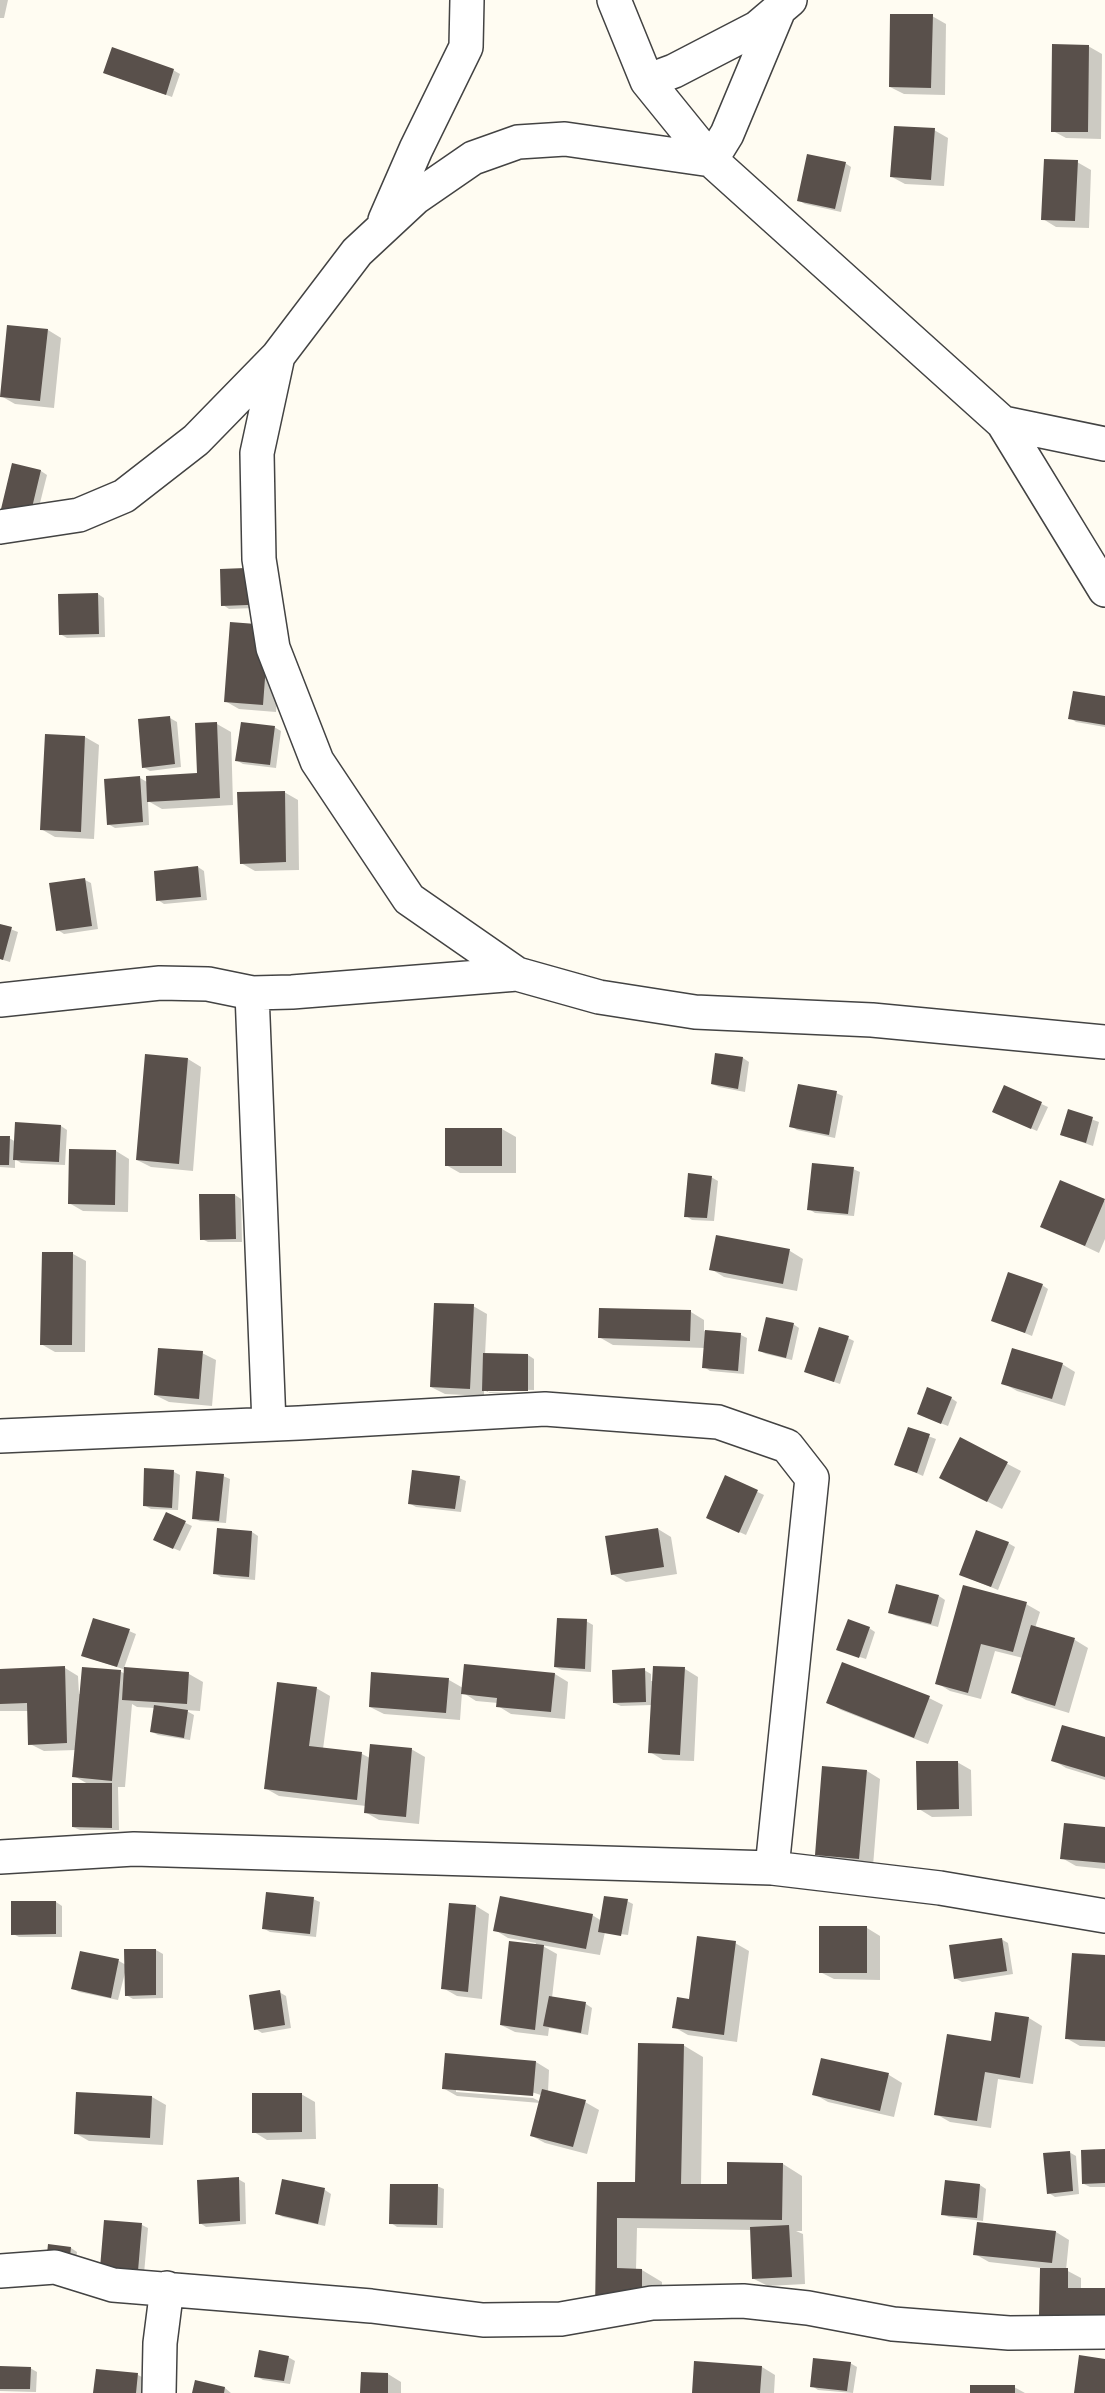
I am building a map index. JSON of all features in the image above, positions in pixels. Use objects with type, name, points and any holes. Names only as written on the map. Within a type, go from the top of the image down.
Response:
[{"type":"street","points":[[382,229],[416,149],[466,47],[467,0]]},
{"type":"street","points":[[614,0],[647,81],[711,160],[1003,423],[1105,590]]},
{"type":"street","points":[[711,160],[727,134],[784,5]]},
{"type":"street","points":[[647,81],[674,71],[757,27],[784,5]]},
{"type":"street","points":[[0,527],[79,515],[124,496],[196,440],[278,356],[357,252],[415,198],[474,158],[518,142],[565,139],[711,160]]},
{"type":"street","points":[[278,356],[257,453],[259,559],[273,648],[317,761],[409,899],[517,974],[599,997],[695,1012],[872,1020],[1105,1042]]},
{"type":"street","points":[[1003,423],[1105,444]]},
{"type":"street","points":[[0,1000],[160,983],[208,984],[252,993],[292,992],[517,974]]},
{"type":"street","points":[[252,993],[269,1424]]},
{"type":"street","points":[[0,1436],[545,1409],[718,1422],[787,1446],[812,1478],[772,1868]]},
{"type":"street","points":[[0,1857],[134,1849],[772,1868],[940,1888],[1105,1916]]},
{"type":"street","points":[[0,2271],[55,2267],[113,2285],[371,2306],[483,2320],[561,2319],[652,2303],[743,2301],[808,2308],[893,2324],[1009,2333],[1105,2332]]},
{"type":"street","points":[[159,2393],[160,2343],[167,2288]]},
{"type":"building","points":[[890,14],[933,14],[931,88],[889,87]]},
{"type":"building","points":[[1052,44],[1089,45],[1088,132],[1051,132]]},
{"type":"building","points":[[112,47],[174,69],[166,95],[103,73]]},
{"type":"building","points":[[894,126],[935,128],[931,180],[890,177]]},
{"type":"building","points":[[807,154],[846,162],[835,209],[797,201]]},
{"type":"building","points":[[1044,159],[1078,160],[1075,221],[1041,220]]},
{"type":"building","points":[[7,325],[48,329],[40,401],[0,397]]},
{"type":"building","points":[[12,463],[41,470],[30,516],[1,509]]},
{"type":"building","points":[[271,567],[273,604],[221,606],[220,569]]},
{"type":"building","points":[[98,593],[99,634],[59,635],[58,594]]},
{"type":"building","points":[[230,622],[269,625],[263,705],[224,702]]},
{"type":"building","points":[[1073,691],[1105,696],[1105,725],[1068,719]]},
{"type":"building","points":[[170,716],[175,764],[142,768],[138,719]]},
{"type":"building","points":[[217,722],[220,798],[147,802],[146,776],[197,773],[195,723]]},
{"type":"building","points":[[241,722],[275,726],[270,765],[235,761]]},
{"type":"building","points":[[45,734],[85,736],[81,832],[40,830]]},
{"type":"building","points":[[140,776],[143,822],[107,825],[104,779]]},
{"type":"building","points":[[285,791],[286,862],[240,864],[237,792]]},
{"type":"building","points":[[198,866],[201,897],[156,901],[154,871]]},
{"type":"building","points":[[85,878],[92,926],[56,931],[49,883]]},
{"type":"building","points":[[0,924],[12,927],[3,960],[0,959]]},
{"type":"building","points":[[715,1053],[743,1057],[738,1089],[711,1084]]},
{"type":"building","points":[[145,1054],[188,1058],[179,1164],[136,1160]]},
{"type":"building","points":[[798,1084],[837,1091],[829,1135],[789,1127]]},
{"type":"building","points":[[1004,1085],[1042,1102],[1031,1129],[992,1112]]},
{"type":"building","points":[[1068,1109],[1093,1117],[1086,1143],[1060,1135]]},
{"type":"building","points":[[15,1122],[61,1125],[59,1162],[13,1160]]},
{"type":"building","points":[[445,1128],[502,1128],[502,1166],[445,1166]]},
{"type":"building","points":[[0,1136],[10,1136],[9,1165],[0,1165]]},
{"type":"building","points":[[69,1149],[116,1150],[115,1205],[68,1204]]},
{"type":"building","points":[[812,1163],[854,1167],[848,1214],[807,1210]]},
{"type":"building","points":[[688,1173],[712,1176],[707,1218],[684,1217]]},
{"type":"building","points":[[1060,1180],[1105,1199],[1085,1246],[1040,1227]]},
{"type":"building","points":[[199,1194],[235,1194],[236,1239],[200,1240]]},
{"type":"building","points":[[716,1235],[790,1249],[783,1284],[709,1270]]},
{"type":"building","points":[[42,1252],[73,1252],[72,1345],[40,1345]]},
{"type":"building","points":[[1008,1272],[1043,1284],[1025,1333],[991,1321]]},
{"type":"building","points":[[434,1303],[474,1304],[470,1389],[430,1387]]},
{"type":"building","points":[[599,1308],[691,1310],[690,1341],[598,1338]]},
{"type":"building","points":[[766,1317],[794,1323],[786,1358],[758,1351]]},
{"type":"building","points":[[819,1327],[849,1336],[834,1382],[804,1372]]},
{"type":"building","points":[[705,1330],[741,1333],[738,1371],[702,1368]]},
{"type":"building","points":[[158,1348],[203,1351],[199,1399],[154,1395]]},
{"type":"building","points":[[1012,1348],[1063,1363],[1052,1399],[1001,1384]]},
{"type":"building","points":[[483,1353],[528,1354],[528,1391],[482,1391]]},
{"type":"building","points":[[927,1387],[952,1397],[941,1424],[917,1414]]},
{"type":"building","points":[[908,1427],[930,1434],[917,1473],[894,1465]]},
{"type":"building","points":[[960,1437],[1008,1462],[987,1502],[939,1478]]},
{"type":"building","points":[[144,1468],[174,1470],[172,1508],[143,1506]]},
{"type":"building","points":[[412,1470],[460,1476],[455,1509],[408,1504]]},
{"type":"building","points":[[196,1471],[224,1474],[219,1521],[192,1519]]},
{"type":"building","points":[[725,1475],[758,1490],[739,1533],[706,1518]]},
{"type":"building","points":[[166,1512],[186,1521],[173,1549],[153,1540]]},
{"type":"building","points":[[217,1528],[252,1531],[249,1577],[213,1574]]},
{"type":"building","points":[[658,1528],[664,1567],[611,1575],[605,1536]]},
{"type":"building","points":[[976,1530],[1009,1542],[991,1587],[959,1575]]},
{"type":"building","points":[[896,1584],[939,1595],[931,1624],[888,1613]]},
{"type":"building","points":[[963,1585],[1027,1602],[1013,1652],[981,1644],[968,1693],[935,1684]]},
{"type":"building","points":[[93,1618],[130,1629],[117,1667],[81,1656]]},
{"type":"building","points":[[557,1618],[587,1619],[585,1669],[554,1667]]},
{"type":"building","points":[[848,1619],[870,1627],[859,1658],[836,1650]]},
{"type":"building","points":[[1031,1625],[1075,1638],[1055,1706],[1011,1693]]},
{"type":"building","points":[[842,1662],[930,1696],[914,1738],[826,1703]]},
{"type":"building","points":[[464,1664],[555,1673],[551,1712],[496,1707],[497,1698],[461,1694]]},
{"type":"building","points":[[65,1666],[67,1743],[28,1745],[27,1703],[0,1704],[0,1669]]},
{"type":"building","points":[[653,1666],[685,1667],[680,1755],[648,1753]]},
{"type":"building","points":[[82,1667],[121,1670],[112,1781],[72,1777]]},
{"type":"building","points":[[124,1667],[189,1672],[187,1704],[122,1700]]},
{"type":"building","points":[[645,1668],[646,1702],[613,1703],[612,1670]]},
{"type":"building","points":[[371,1672],[449,1678],[446,1713],[369,1707]]},
{"type":"building","points":[[277,1682],[317,1687],[309,1746],[362,1752],[357,1800],[264,1789]]},
{"type":"building","points":[[154,1705],[188,1710],[184,1738],[150,1732]]},
{"type":"building","points":[[1062,1725],[1105,1737],[1105,1777],[1051,1761]]},
{"type":"building","points":[[370,1744],[412,1748],[406,1817],[364,1813]]},
{"type":"building","points":[[916,1761],[958,1761],[959,1809],[917,1810]]},
{"type":"building","points":[[822,1766],[867,1770],[859,1859],[815,1855]]},
{"type":"building","points":[[72,1783],[112,1783],[112,1828],[72,1827]]},
{"type":"building","points":[[1064,1823],[1105,1827],[1105,1863],[1060,1859]]},
{"type":"building","points":[[266,1892],[314,1897],[310,1934],[262,1929]]},
{"type":"building","points":[[500,1896],[593,1914],[586,1949],[493,1931]]},
{"type":"building","points":[[604,1896],[628,1899],[621,1936],[598,1932]]},
{"type":"building","points":[[11,1901],[56,1901],[56,1934],[11,1935]]},
{"type":"building","points":[[449,1903],[476,1905],[468,1992],[441,1989]]},
{"type":"building","points":[[819,1926],[867,1926],[867,1973],[819,1973]]},
{"type":"building","points":[[697,1936],[736,1941],[724,2035],[672,2028],[677,1997],[689,1999]]},
{"type":"building","points":[[1002,1938],[1007,1971],[954,1979],[949,1945]]},
{"type":"building","points":[[509,1941],[544,1945],[535,2030],[500,2025]]},
{"type":"building","points":[[124,1949],[156,1949],[156,1995],[125,1996]]},
{"type":"building","points":[[80,1951],[119,1959],[111,1998],[71,1989]]},
{"type":"building","points":[[1072,1953],[1105,1955],[1105,2041],[1065,2039]]},
{"type":"building","points":[[280,1990],[285,2025],[254,2030],[249,1995]]},
{"type":"building","points":[[549,1996],[586,2002],[581,2033],[543,2026]]},
{"type":"building","points":[[995,2012],[1029,2017],[1020,2078],[985,2072],[977,2121],[934,2115],[947,2034],[991,2041]]},
{"type":"building","points":[[638,2043],[684,2044],[681,2184],[727,2184],[727,2162],[783,2163],[782,2220],[617,2218],[617,2268],[642,2269],[642,2310],[595,2310],[597,2182],[635,2182]]},
{"type":"building","points":[[445,2053],[536,2061],[533,2096],[442,2089]]},
{"type":"building","points":[[821,2058],[889,2073],[880,2111],[812,2095]]},
{"type":"building","points":[[542,2089],[586,2100],[573,2147],[530,2136]]},
{"type":"building","points":[[76,2092],[152,2096],[150,2138],[74,2134]]},
{"type":"building","points":[[252,2093],[302,2093],[302,2132],[252,2133]]},
{"type":"building","points":[[1105,2149],[1105,2183],[1082,2184],[1081,2150]]},
{"type":"building","points":[[1070,2151],[1073,2191],[1047,2194],[1043,2153]]},
{"type":"building","points":[[239,2177],[240,2221],[199,2224],[197,2180]]},
{"type":"building","points":[[282,2179],[325,2188],[318,2224],[275,2214]]},
{"type":"building","points":[[945,2180],[980,2184],[977,2218],[941,2215]]},
{"type":"building","points":[[390,2184],[438,2184],[437,2225],[389,2224]]},
{"type":"building","points":[[104,2220],[142,2223],[138,2271],[100,2268]]},
{"type":"building","points":[[977,2222],[1056,2231],[1052,2263],[973,2255]]},
{"type":"building","points":[[789,2225],[792,2277],[752,2279],[750,2227]]},
{"type":"building","points":[[48,2244],[71,2247],[68,2277],[45,2274]]},
{"type":"building","points":[[1040,2268],[1068,2268],[1068,2288],[1105,2288],[1105,2335],[1039,2316]]},
{"type":"building","points":[[259,2350],[289,2356],[284,2381],[254,2377]]},
{"type":"building","points":[[1079,2355],[1105,2359],[1105,2393],[1074,2393]]},
{"type":"building","points":[[813,2358],[851,2362],[847,2391],[810,2387]]},
{"type":"building","points":[[694,2361],[762,2366],[760,2393],[692,2393]]},
{"type":"building","points":[[0,2366],[31,2367],[30,2389],[0,2389]]},
{"type":"building","points":[[96,2369],[138,2373],[136,2393],[93,2393]]},
{"type":"building","points":[[361,2372],[388,2373],[388,2393],[360,2393]]},
{"type":"building","points":[[195,2380],[225,2387],[224,2393],[192,2393]]},
{"type":"building","points":[[970,2385],[1015,2385],[1015,2393],[970,2393]]}]
